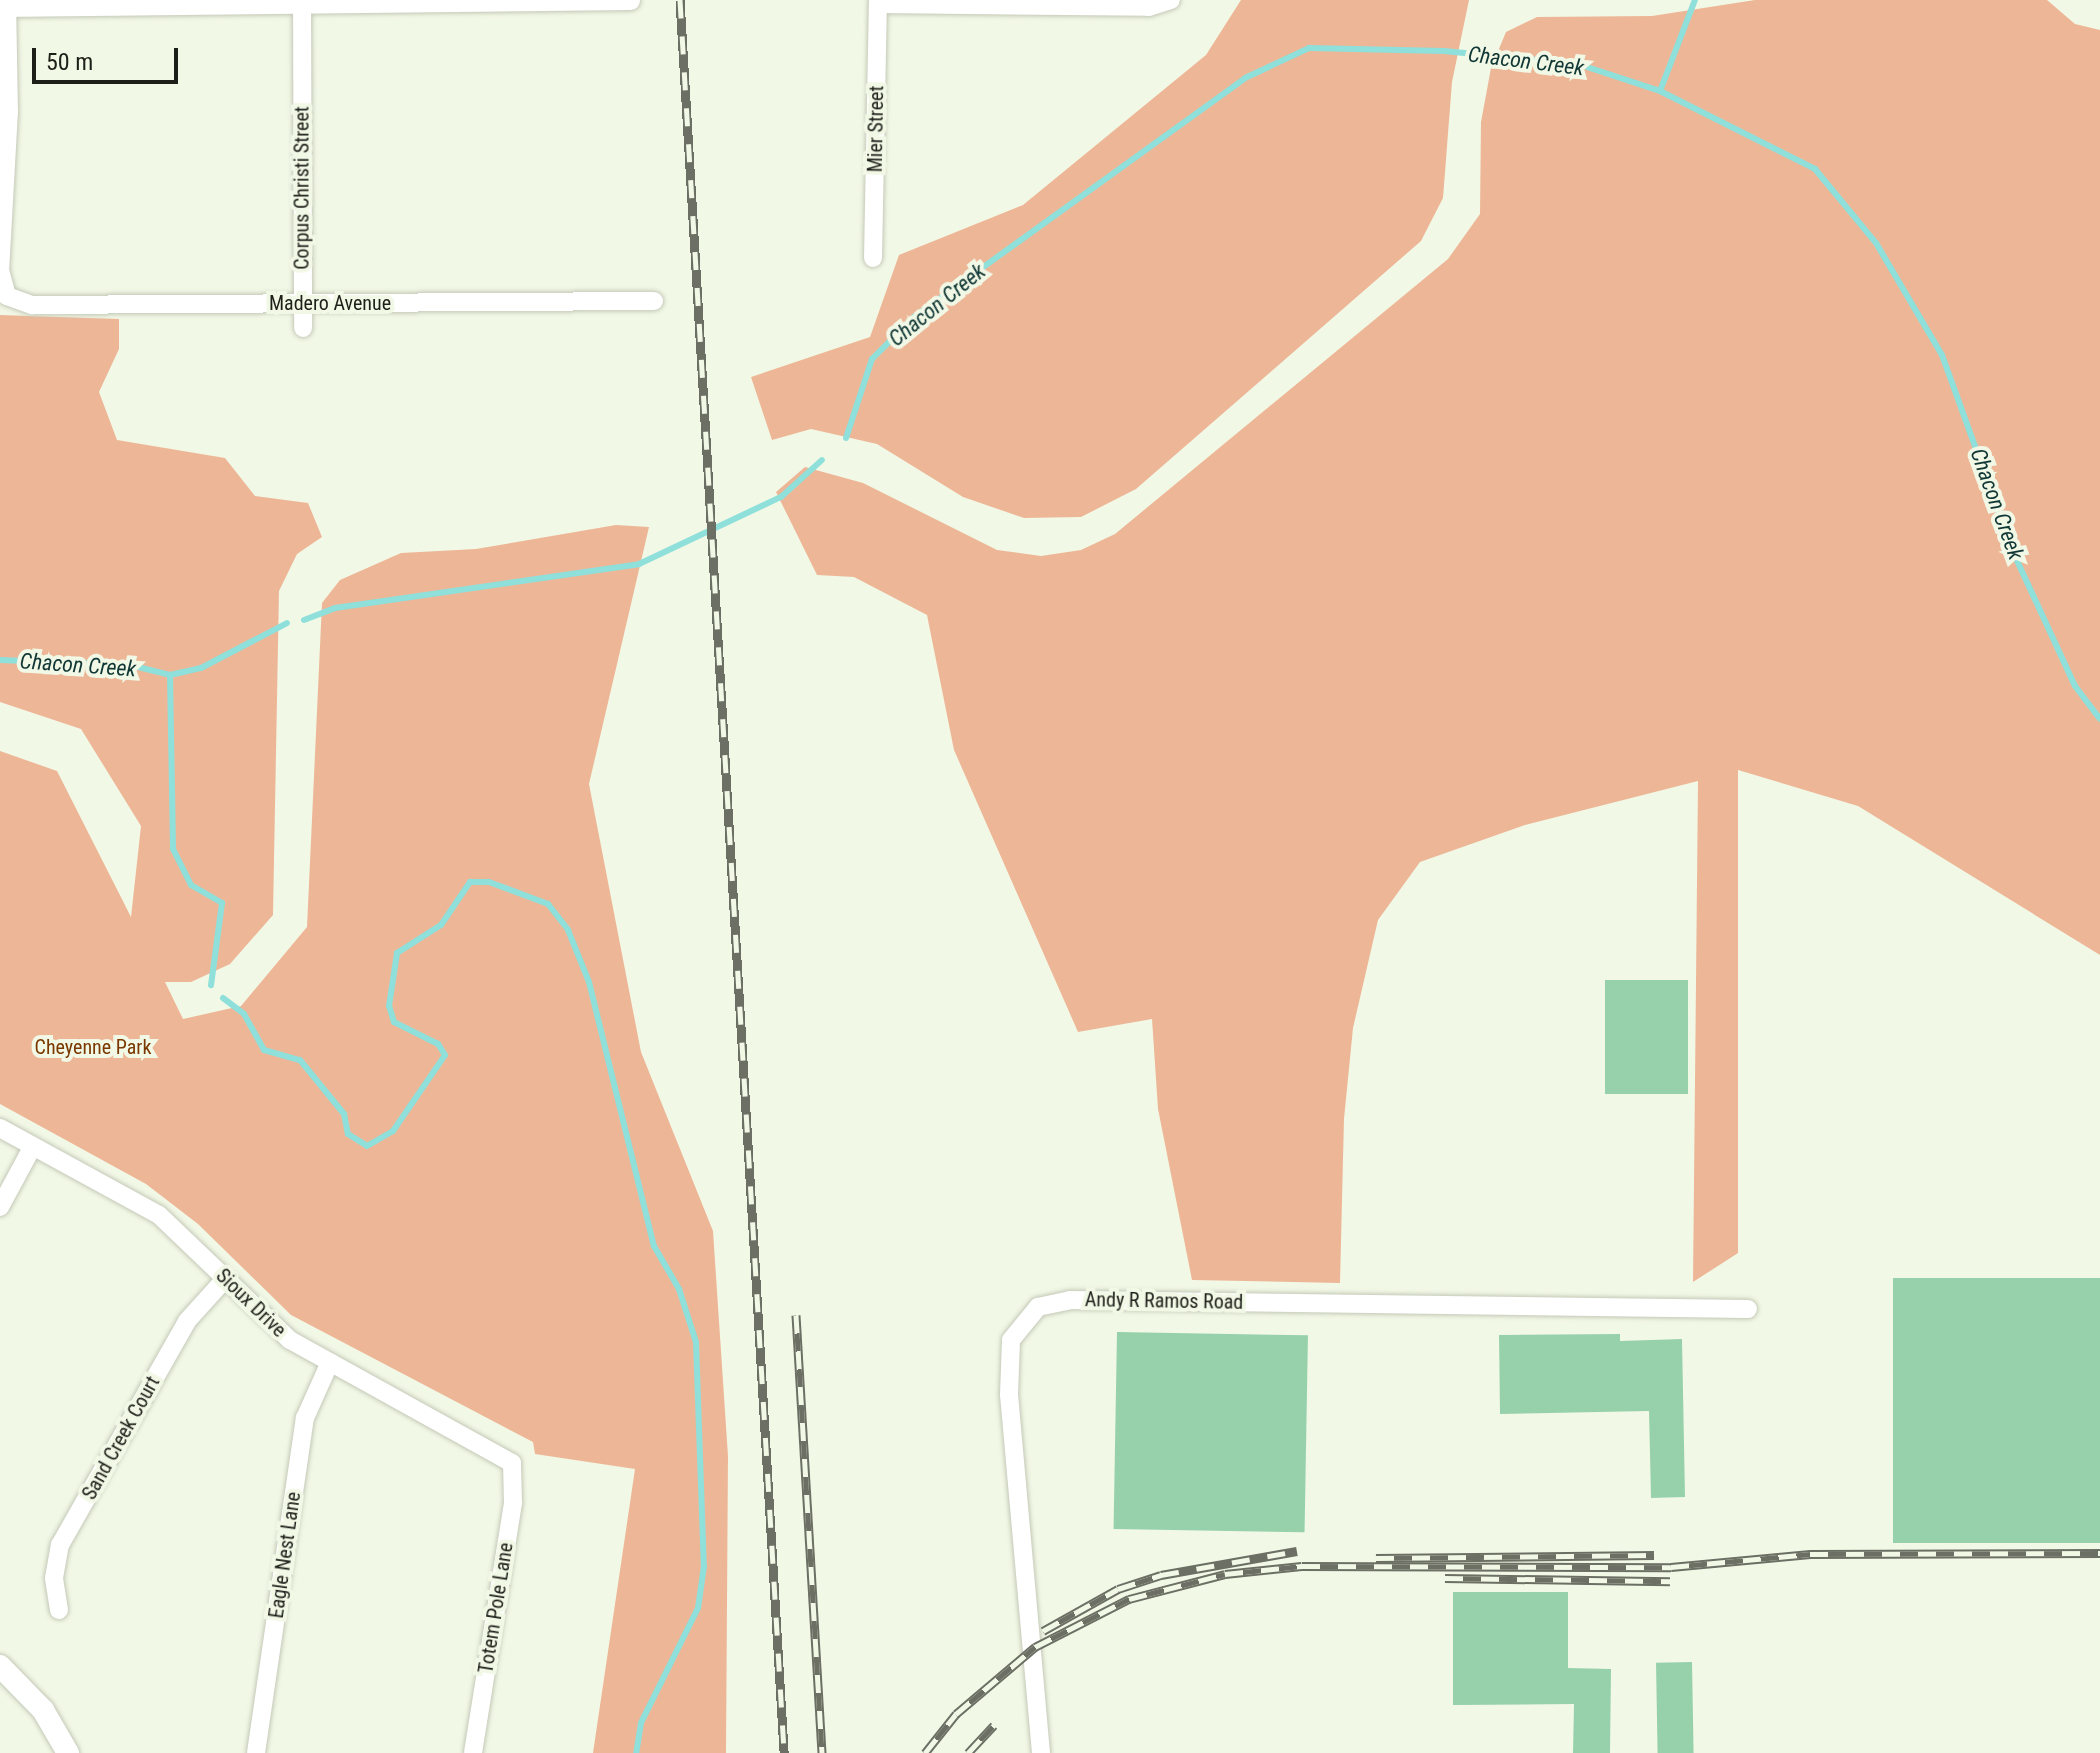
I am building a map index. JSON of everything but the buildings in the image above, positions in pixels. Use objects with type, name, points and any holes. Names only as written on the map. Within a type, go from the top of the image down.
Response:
[{"type":"street","points":[[5,5],[631,1]]},
{"type":"street","name":"Corpus Christi Street","points":[[302,2],[303,328]]},
{"type":"street","points":[[878,2],[1171,2]]},
{"type":"street","name":"Mier Street","points":[[873,258],[878,2]]},
{"type":"street","name":"Madero Avenue","points":[[5,5],[9,111],[0,270],[7,296],[32,305],[654,301]]},
{"type":"street","name":"Sioux Drive","points":[[0,1128],[159,1215],[279,1332],[512,1463]]},
{"type":"street","points":[[0,1207],[33,1146]]},
{"type":"street","name":"Sand Creek Court","points":[[59,1610],[54,1578],[60,1545],[187,1321],[224,1280]]},
{"type":"street","name":"Andy R Ramos Road","points":[[1041,1753],[1009,1395],[1011,1340],[1038,1307],[1070,1300],[1748,1309]]},
{"type":"street","name":"Eagle Nest Lane","points":[[256,1753],[305,1418],[330,1362]]},
{"type":"street","name":"Totem Pole Lane","points":[[473,1753],[513,1503],[512,1463]]},
{"type":"street","points":[[0,1666],[43,1710],[68,1753]]},
{"type":"green space","points":[[1241,0],[1469,0],[1452,82],[1443,198],[1421,241],[1136,489],[1081,517],[1024,518],[963,497],[877,444],[811,429],[772,440],[751,377],[870,337],[899,255],[1023,205],[1206,55]]},
{"type":"green space","points":[[1755,0],[2047,0],[2075,24],[2100,30],[2100,955],[1858,806],[1738,770],[1738,1253],[1693,1282],[1698,781],[1525,825],[1420,862],[1378,920],[1353,1028],[1344,1119],[1340,1283],[1192,1280],[1158,1109],[1152,1019],[1078,1032],[954,750],[927,615],[854,577],[817,575],[776,492],[805,467],[863,483],[997,550],[1041,556],[1081,550],[1115,534],[1448,259],[1480,214],[1481,122],[1491,68],[1506,32],[1537,17],[1652,16]]},
{"type":"green space","name":"Cheyenne Park","points":[[0,315],[119,319],[119,349],[99,392],[117,440],[225,458],[255,496],[308,503],[322,537],[297,554],[279,591],[273,915],[230,964],[191,982],[165,982],[183,1019],[241,1006],[307,927],[322,603],[340,580],[401,553],[476,549],[616,525],[649,527],[589,784],[641,1052],[713,1231],[728,1456],[726,1753],[593,1753],[635,1469],[535,1454],[533,1442],[291,1315],[198,1224],[146,1184],[0,1104],[0,751],[57,771],[131,917],[141,826],[81,729],[0,702]]},
{"type":"waterway","points":[[1660,91],[1695,0]]},
{"type":"waterway","name":"Chacon Creek","points":[[846,438],[872,359],[914,317],[1245,78],[1309,48],[1444,51],[1578,64],[1660,91],[1815,169],[1876,243],[1942,355],[2014,554],[2075,686],[2100,719]]},
{"type":"waterway","name":"Chacon Creek","points":[[304,620],[335,608],[639,564],[781,497],[822,460]]},
{"type":"waterway","name":"Chacon Creek","points":[[0,660],[130,665],[170,675],[201,668],[287,623]]},
{"type":"waterway","points":[[170,675],[173,849],[191,885],[222,903],[211,985]]},
{"type":"waterway","points":[[223,998],[244,1014],[264,1050],[300,1060],[344,1114],[348,1134],[367,1146],[393,1131],[445,1055],[438,1044],[394,1022],[389,1006],[397,953],[441,925],[470,882],[489,882],[548,904],[568,930],[589,982],[654,1246],[679,1289],[696,1342],[704,1566],[698,1608],[641,1723],[636,1753]]},
{"type":"railway","points":[[680,0],[784,1753]]},
{"type":"railway","points":[[796,1315],[822,1753]]},
{"type":"railway","points":[[1043,1631],[1118,1589],[1161,1575],[1297,1551]]},
{"type":"railway","points":[[925,1753],[956,1714],[1035,1647],[1129,1599],[1225,1574],[1302,1566],[1671,1567],[1810,1554],[2100,1553]]},
{"type":"railway","points":[[1376,1558],[1654,1555]]},
{"type":"railway","points":[[1445,1578],[1670,1581]]},
{"type":"railway","points":[[968,1753],[994,1725]]}]
